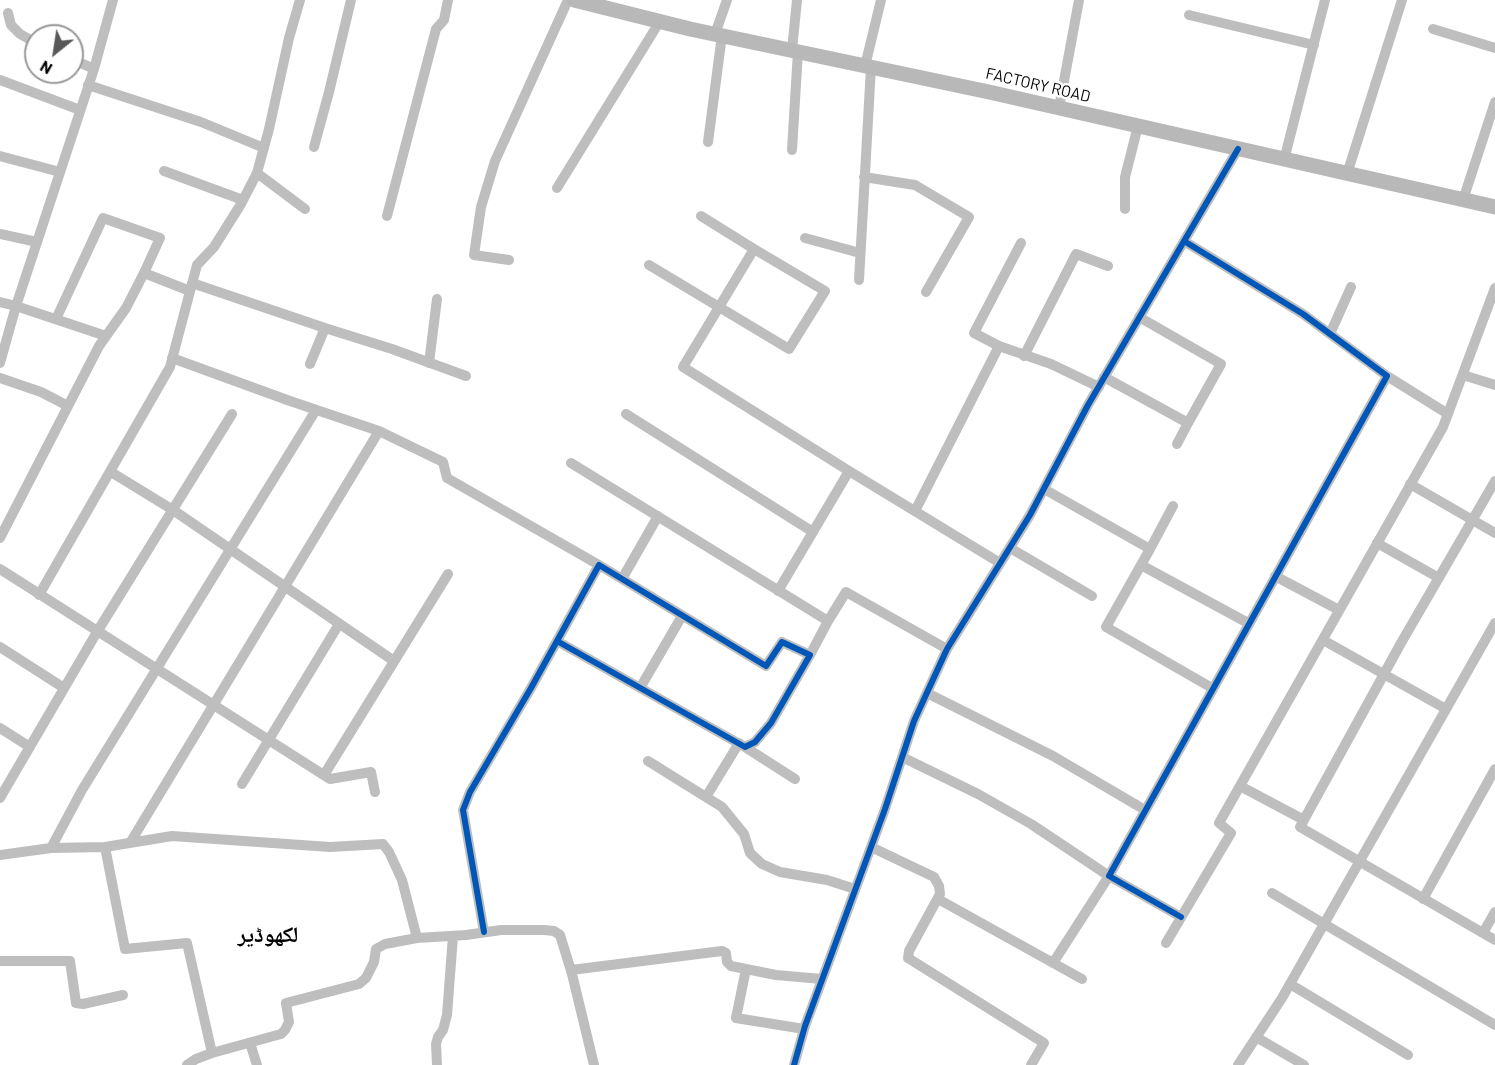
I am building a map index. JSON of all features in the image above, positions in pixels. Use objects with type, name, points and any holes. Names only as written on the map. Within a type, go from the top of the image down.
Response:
[{"type":"main road","name":"FACTORY ROAD","points":[[574,0],[718,35],[1059,108],[1495,207]]},
{"type":"street","points":[[0,363],[16,306],[94,69],[113,0]]},
{"type":"street","points":[[39,595],[170,367],[197,265],[214,247],[257,173],[300,0]]},
{"type":"street","points":[[314,147],[351,0]]},
{"type":"street","points":[[387,216],[436,29],[444,20],[448,0]]},
{"type":"street","points":[[509,260],[474,255],[481,207],[495,161],[568,0]]},
{"type":"street","points":[[708,142],[718,35],[727,0]]},
{"type":"street","points":[[792,150],[797,0]]},
{"type":"street","points":[[859,280],[868,66],[880,0]]},
{"type":"street","points":[[1059,108],[1079,0]]},
{"type":"street","points":[[1284,160],[1325,0]]},
{"type":"street","points":[[1347,174],[1402,0]]},
{"type":"street","points":[[8,13],[11,25],[24,36]]},
{"type":"street","points":[[1189,15],[1314,45]]},
{"type":"street","points":[[556,188],[660,21]]},
{"type":"street","points":[[1433,29],[1495,48]]},
{"type":"street","points":[[84,65],[94,69]]},
{"type":"street","points":[[0,80],[80,110]]},
{"type":"street","points":[[88,86],[201,122],[264,148]]},
{"type":"street","points":[[1463,200],[1495,102]]},
{"type":"street","points":[[1125,209],[1125,177],[1138,126]]},
{"type":"street","points":[[794,1065],[804,1029],[871,847],[914,721],[947,649],[1010,548],[1101,382],[1238,149]]},
{"type":"street","points":[[0,156],[60,172]]},
{"type":"street","points":[[164,171],[243,200]]},
{"type":"street","points":[[257,173],[305,209]]},
{"type":"street","points":[[864,177],[915,185],[969,217],[926,292]]},
{"type":"street","points":[[649,265],[789,349],[825,291],[701,216]]},
{"type":"street","points":[[0,538],[106,336],[126,308],[160,238],[103,218],[56,319]]},
{"type":"street","points":[[0,234],[37,242]]},
{"type":"street","points":[[805,238],[860,253]]},
{"type":"street","points":[[1184,241],[1240,273],[1387,376],[1448,414]]},
{"type":"street","points":[[1021,243],[974,333],[1024,356],[1101,382],[1188,423]]},
{"type":"street","points":[[754,249],[683,367],[1000,563]]},
{"type":"street","points":[[1024,356],[1076,254],[1108,266]]},
{"type":"street","points":[[144,273],[392,349],[466,376]]},
{"type":"street","points":[[1330,334],[1351,287]]},
{"type":"street","points":[[1166,944],[1231,833],[1219,823],[1443,427],[1495,288]]},
{"type":"street","points":[[429,363],[437,299]]},
{"type":"street","points":[[0,302],[106,336]]},
{"type":"street","points":[[1139,317],[1221,364],[1177,444]]},
{"type":"street","points":[[310,364],[325,328]]},
{"type":"street","points":[[915,511],[999,346]]},
{"type":"street","points":[[172,358],[379,431],[443,462],[447,478],[599,565],[766,666],[782,642],[810,655]]},
{"type":"street","points":[[1463,375],[1495,385]]},
{"type":"street","points":[[1053,963],[1109,876],[1248,622],[1387,376]]},
{"type":"street","points":[[0,378],[41,392],[68,406]]},
{"type":"street","points":[[51,848],[82,790],[316,410]]},
{"type":"street","points":[[0,798],[97,632],[232,414]]},
{"type":"street","points":[[626,414],[813,532]]},
{"type":"street","points":[[130,843],[379,431]]},
{"type":"street","points":[[571,463],[828,621]]},
{"type":"street","points":[[778,591],[849,471]]},
{"type":"street","points":[[111,472],[173,510],[394,661]]},
{"type":"street","points":[[1495,481],[1384,674],[1300,828],[1495,940]]},
{"type":"street","points":[[1410,484],[1495,533]]},
{"type":"street","points":[[1044,489],[1150,549]]},
{"type":"street","points":[[1173,506],[1106,627],[1212,688]]},
{"type":"street","points":[[622,579],[658,516]]},
{"type":"street","points":[[1377,543],[1439,578]]},
{"type":"street","points":[[1010,548],[1092,596]]},
{"type":"street","points":[[484,932],[463,810],[470,792],[599,565]]},
{"type":"street","points":[[1141,565],[1248,622]]},
{"type":"street","points":[[0,569],[330,779],[371,772],[375,792]]},
{"type":"street","points":[[324,775],[448,574]]},
{"type":"street","points":[[1275,576],[1339,610]]},
{"type":"street","points":[[706,797],[742,745],[755,742],[771,723],[846,592],[947,649]]},
{"type":"street","points":[[640,688],[682,616]]},
{"type":"street","points":[[1238,1065],[1290,984],[1495,623]]},
{"type":"street","points":[[242,784],[339,624]]},
{"type":"street","points":[[1323,640],[1446,709]]},
{"type":"street","points":[[557,641],[742,745],[795,778]]},
{"type":"street","points":[[0,647],[64,688]]},
{"type":"street","points":[[927,693],[1053,756],[1145,810]]},
{"type":"street","points":[[0,728],[30,747]]},
{"type":"street","points":[[902,757],[978,794],[1031,824],[1109,876],[1181,917]]},
{"type":"street","points":[[648,761],[722,807],[744,834],[750,853],[762,864],[780,872],[827,880],[855,889]]},
{"type":"street","points":[[1423,898],[1495,769]]},
{"type":"street","points":[[1240,786],[1304,820]]},
{"type":"street","points":[[0,855],[51,848],[105,847],[172,836],[330,847],[383,844],[402,880],[417,938]]},
{"type":"street","points":[[105,847],[125,949],[187,943],[212,1053]]},
{"type":"street","points":[[871,847],[934,878],[939,886],[938,899],[909,951],[908,958],[1044,1042],[1031,1065]]},
{"type":"street","points":[[1272,893],[1495,1025]]},
{"type":"street","points":[[938,899],[1082,979]]},
{"type":"street","points":[[1483,933],[1495,912]]},
{"type":"street","points":[[187,1065],[212,1053],[274,1036],[285,1030],[289,1022],[285,1003],[359,984],[366,978],[374,962],[376,949],[385,944],[417,938],[501,930],[554,932],[560,935],[594,1065]]},
{"type":"street","points":[[437,1065],[436,1044],[447,1015],[453,936]]},
{"type":"street","points":[[571,970],[722,951],[726,953],[727,962],[731,966],[776,975],[822,979]]},
{"type":"street","points":[[0,961],[70,962],[76,1003],[83,1004],[123,995]]},
{"type":"street","points":[[746,969],[736,1018],[804,1029]]},
{"type":"street","points":[[1290,984],[1408,1055]]},
{"type":"street","points":[[1256,1037],[1304,1065]]},
{"type":"street","points":[[250,1043],[257,1065]]},
{"type":"cycle path","points":[[794,1065],[805,1026],[885,809],[914,721],[947,649],[1030,515],[1088,405],[1238,149]]},
{"type":"cycle path","points":[[1181,917],[1109,876],[1387,376],[1303,314],[1184,241]]},
{"type":"cycle path","points":[[484,932],[463,810],[470,792],[599,565],[766,666],[782,642],[810,655],[771,723],[755,742],[745,747],[557,641]]},
{"type":"district","name":"لکھوڈیر","points":[[268,935]]}]
